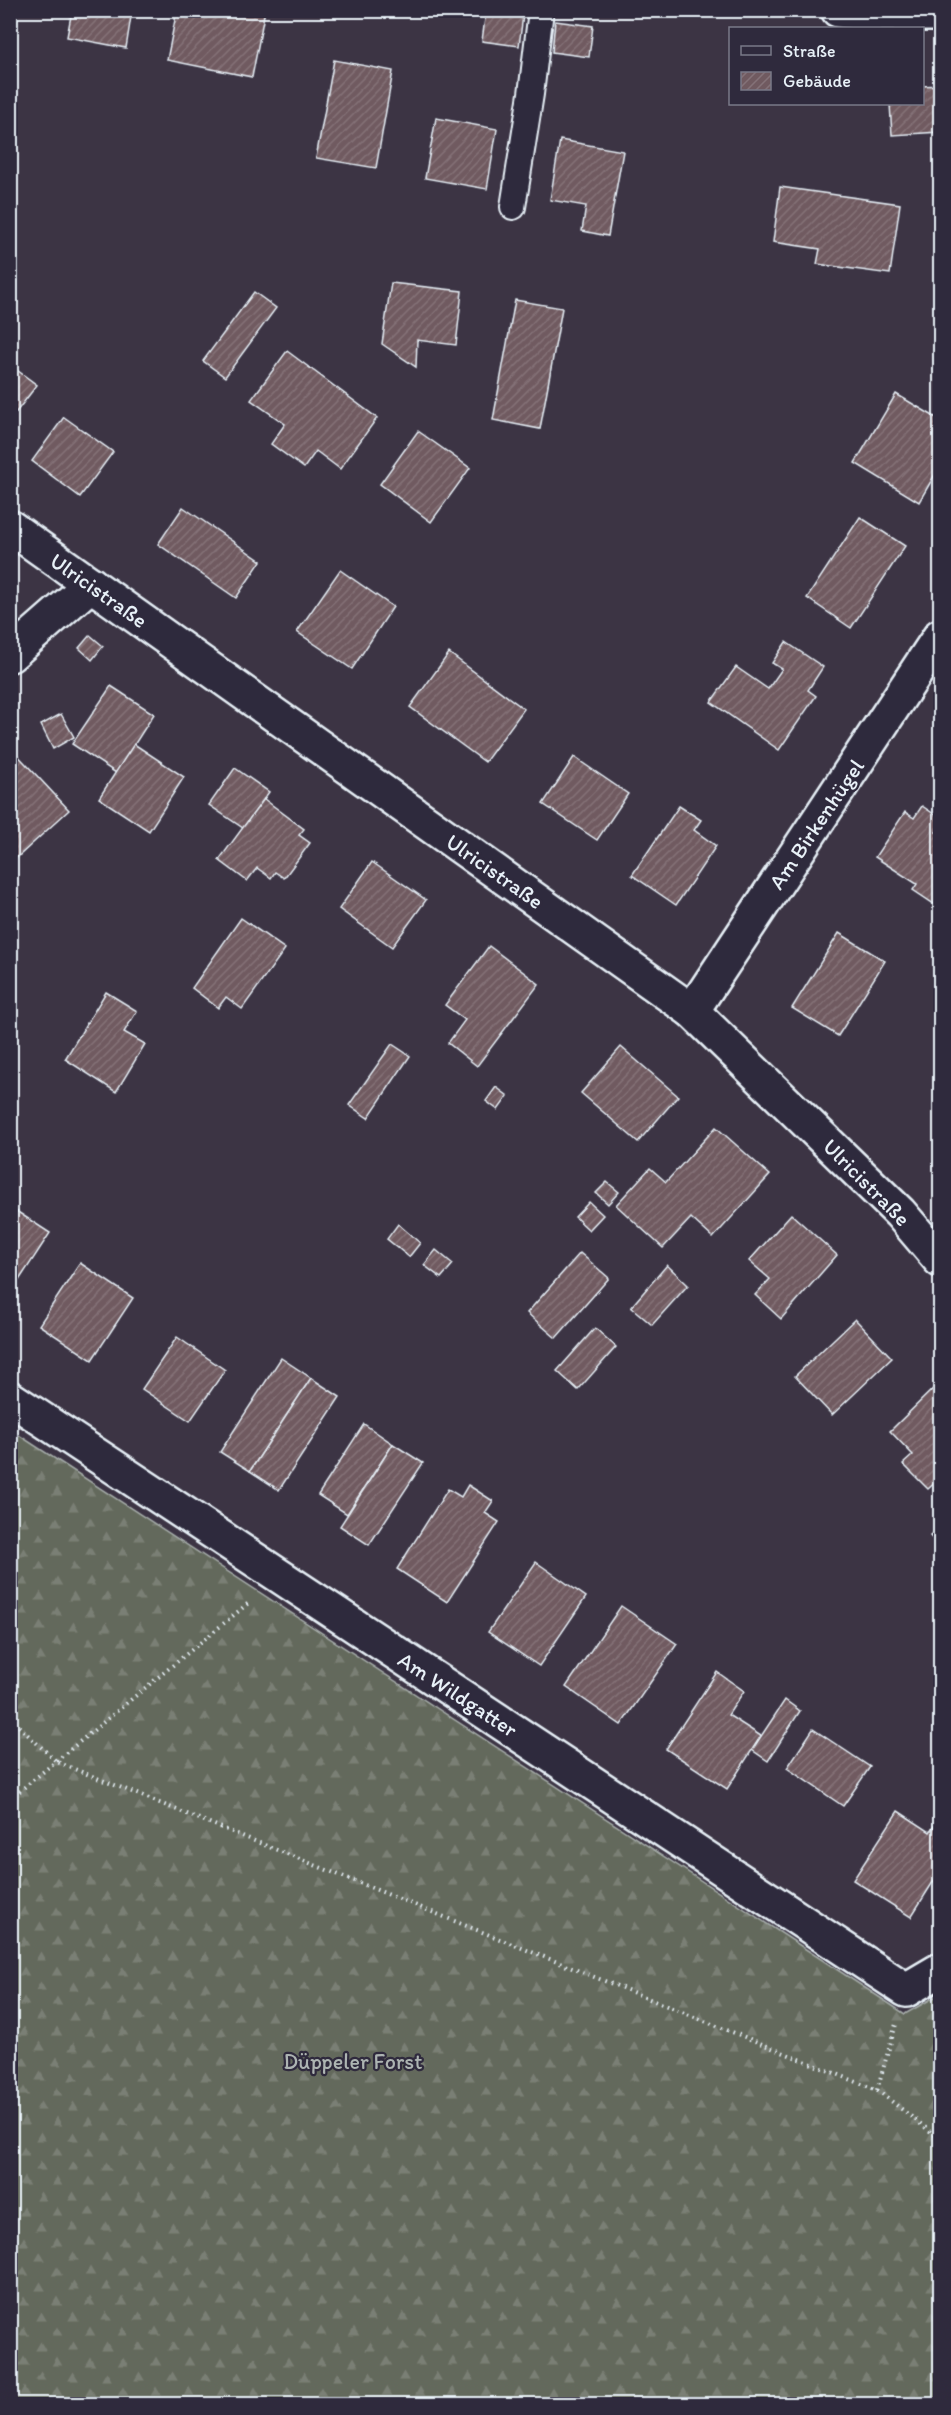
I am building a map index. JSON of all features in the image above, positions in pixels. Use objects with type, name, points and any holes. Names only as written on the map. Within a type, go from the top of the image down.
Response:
[{"type":"street","points":[[838,10],[876,14],[940,14]]},
{"type":"street","name":"Ulricistraße","points":[[10,527],[692,1011],[900,1213],[940,1260]]},
{"type":"street","points":[[10,654],[91,584]]},
{"type":"street","name":"Am Birkenhügel","points":[[692,1011],[940,636]]},
{"type":"street","name":"Am Wildgatter","points":[[10,1398],[906,1990]]},
{"type":"street","points":[[906,1990],[940,1970]]},
{"type":"lane","points":[[513,207],[531,94],[541,10]]},
{"type":"path","points":[[10,1799],[280,1577]]},
{"type":"path","points":[[10,1718],[57,1762],[877,2090],[940,2139]]},
{"type":"path","points":[[877,2090],[906,1990]]},
{"type":"green space","name":"Düppeler Forst","points":[[11,1430],[905,2014],[940,1994],[940,2404],[11,2404]]},
{"type":"building","points":[[72,10],[132,10],[126,48],[67,37]]},
{"type":"building","points":[[177,10],[265,10],[252,77],[167,60]]},
{"type":"building","points":[[486,11],[523,15],[519,46],[482,41]]},
{"type":"building","points":[[555,21],[593,26],[589,57],[552,52]]},
{"type":"building","points":[[334,60],[393,71],[376,168],[316,158]]},
{"type":"building","points":[[940,85],[940,132],[892,135],[890,105],[924,105],[924,86]]},
{"type":"building","points":[[436,118],[497,129],[487,189],[425,178]]},
{"type":"building","points":[[560,140],[623,151],[608,236],[582,231],[586,206],[550,200]]},
{"type":"building","points":[[780,187],[900,204],[890,274],[817,264],[820,249],[773,242]]},
{"type":"building","points":[[391,283],[462,291],[456,345],[417,340],[416,367],[382,344]]},
{"type":"building","points":[[254,292],[276,308],[225,377],[203,361]]},
{"type":"building","points":[[515,300],[562,308],[540,429],[493,420]]},
{"type":"building","points":[[287,351],[377,418],[340,469],[316,451],[304,468],[271,444],[285,424],[251,400]]},
{"type":"building","points":[[10,365],[37,385],[10,420]]},
{"type":"building","points":[[896,394],[940,420],[940,466],[919,502],[855,463]]},
{"type":"building","points":[[64,417],[113,452],[80,497],[32,461]]},
{"type":"building","points":[[418,431],[470,468],[431,522],[380,484]]},
{"type":"building","points":[[183,507],[261,561],[236,598],[158,544]]},
{"type":"building","points":[[860,517],[905,546],[851,628],[807,598]]},
{"type":"building","points":[[340,570],[393,607],[352,669],[297,632]]},
{"type":"building","points":[[90,635],[103,646],[92,660],[79,648]]},
{"type":"building","points":[[786,642],[823,667],[808,690],[816,696],[779,750],[711,702],[736,667],[768,689],[782,669],[772,663]]},
{"type":"building","points":[[449,653],[524,709],[485,762],[410,707]]},
{"type":"building","points":[[111,686],[154,714],[116,773],[72,744]]},
{"type":"building","points":[[61,714],[74,737],[53,749],[41,725]]},
{"type":"building","points":[[134,744],[184,777],[149,831],[99,798]]},
{"type":"building","points":[[10,747],[69,810],[10,864]]},
{"type":"building","points":[[574,757],[628,794],[597,840],[543,804]]},
{"type":"building","points":[[235,768],[269,792],[243,828],[209,805]]},
{"type":"building","points":[[264,799],[304,829],[299,835],[310,843],[284,878],[275,872],[271,878],[257,868],[247,881],[219,860]]},
{"type":"building","points":[[679,806],[701,820],[694,830],[716,846],[676,905],[632,875]]},
{"type":"building","points":[[922,806],[940,818],[940,825],[936,832],[940,835],[940,858],[937,863],[940,865],[940,908],[913,890],[917,884],[875,857],[905,812],[914,818]]},
{"type":"building","points":[[372,862],[426,900],[392,947],[339,909]]},
{"type":"building","points":[[241,918],[285,949],[242,1009],[226,997],[218,1008],[192,988]]},
{"type":"building","points":[[839,933],[885,961],[838,1036],[792,1008]]},
{"type":"building","points":[[489,946],[539,984],[477,1066],[448,1043],[465,1020],[445,1005]]},
{"type":"building","points":[[106,992],[137,1011],[124,1032],[145,1044],[116,1092],[65,1059]]},
{"type":"building","points":[[392,1044],[410,1056],[368,1118],[349,1105]]},
{"type":"building","points":[[621,1047],[678,1096],[638,1142],[581,1093]]},
{"type":"building","points":[[496,1087],[508,1096],[498,1110],[486,1101]]},
{"type":"building","points":[[716,1127],[770,1175],[713,1238],[691,1218],[663,1248],[616,1205],[650,1168],[666,1182]]},
{"type":"building","points":[[607,1182],[619,1192],[608,1204],[596,1193]]},
{"type":"building","points":[[589,1202],[603,1215],[589,1230],[575,1217]]},
{"type":"building","points":[[10,1207],[50,1233],[10,1294]]},
{"type":"building","points":[[791,1214],[837,1255],[781,1319],[755,1295],[770,1279],[749,1261]]},
{"type":"building","points":[[398,1224],[420,1243],[409,1257],[387,1239]]},
{"type":"building","points":[[436,1250],[453,1264],[441,1278],[424,1265]]},
{"type":"building","points":[[580,1253],[609,1278],[556,1338],[527,1313]]},
{"type":"building","points":[[80,1263],[133,1298],[92,1360],[39,1325]]},
{"type":"building","points":[[667,1265],[688,1285],[652,1325],[631,1307]]},
{"type":"building","points":[[855,1319],[892,1358],[832,1415],[795,1376]]},
{"type":"building","points":[[595,1328],[616,1347],[578,1390],[557,1371]]},
{"type":"building","points":[[177,1337],[225,1370],[190,1421],[142,1389]]},
{"type":"building","points":[[281,1358],[311,1378],[250,1471],[220,1452]]},
{"type":"building","points":[[311,1378],[340,1397],[279,1490],[250,1471]]},
{"type":"building","points":[[940,1382],[940,1478],[928,1489],[903,1464],[913,1455],[890,1431]]},
{"type":"building","points":[[364,1424],[393,1444],[347,1514],[318,1495]]},
{"type":"building","points":[[393,1444],[423,1463],[369,1545],[340,1526]]},
{"type":"building","points":[[468,1485],[493,1501],[485,1513],[499,1522],[447,1602],[397,1569],[448,1489],[461,1497]]},
{"type":"building","points":[[940,1527],[940,1547],[930,1536]]},
{"type":"building","points":[[536,1562],[586,1597],[539,1666],[488,1632]]},
{"type":"building","points":[[621,1606],[677,1644],[621,1725],[566,1687]]},
{"type":"building","points":[[717,1672],[744,1691],[728,1715],[761,1736],[727,1789],[666,1749]]},
{"type":"building","points":[[785,1700],[800,1711],[768,1761],[752,1750]]},
{"type":"building","points":[[813,1729],[870,1767],[843,1806],[787,1768]]},
{"type":"building","points":[[898,1811],[930,1832],[940,1817],[940,1871],[911,1917],[853,1880]]}]
